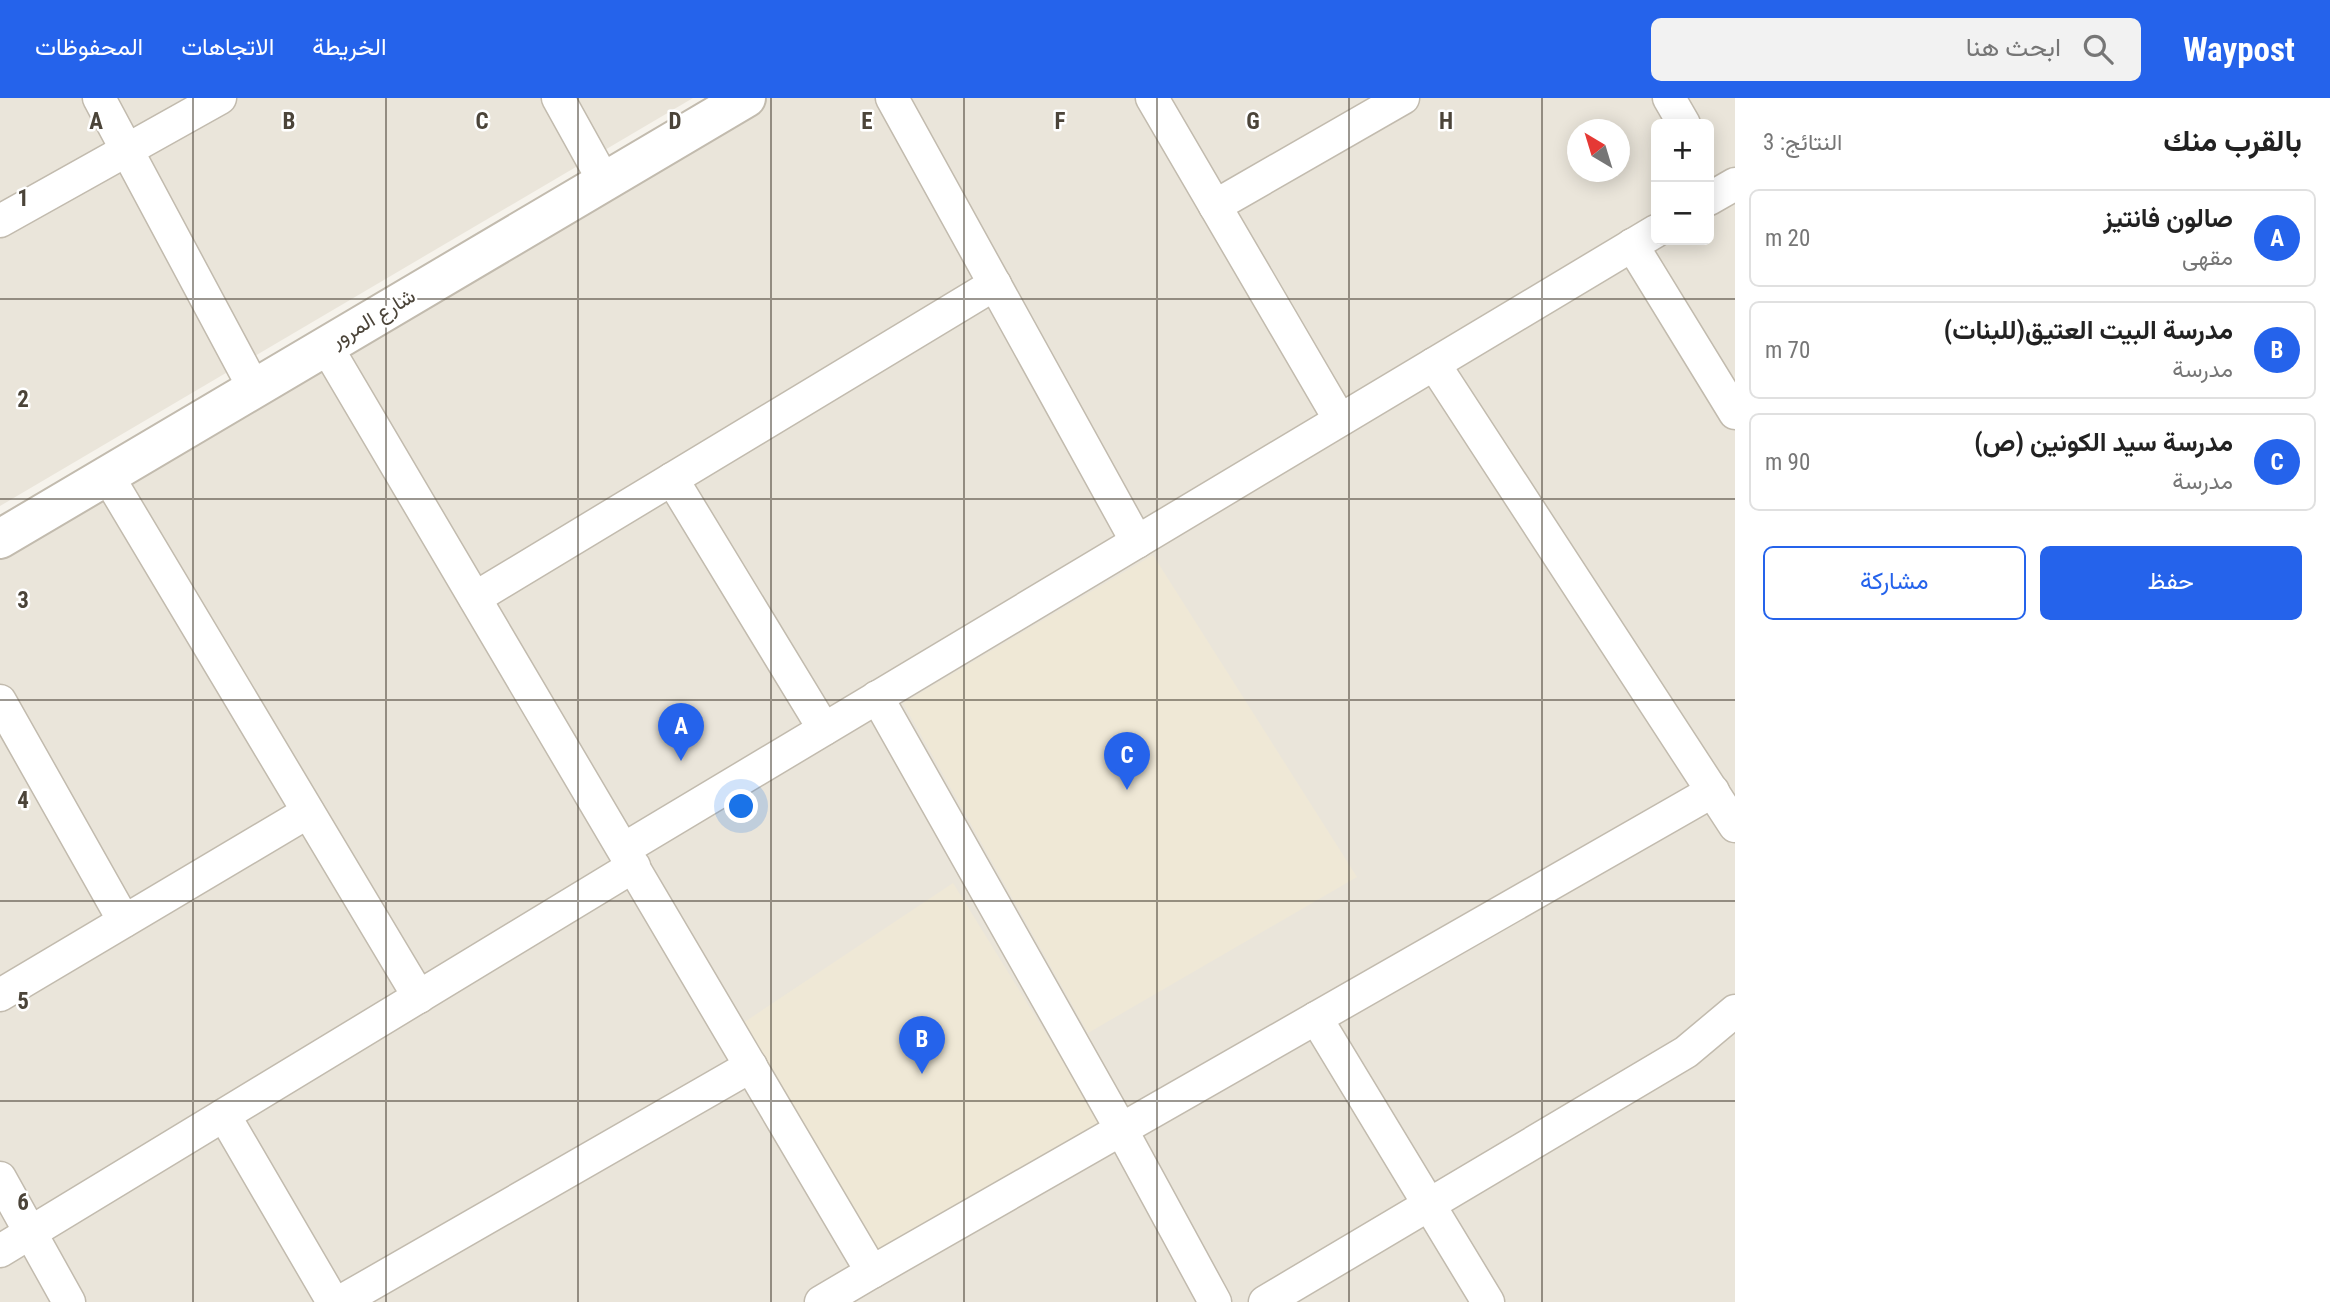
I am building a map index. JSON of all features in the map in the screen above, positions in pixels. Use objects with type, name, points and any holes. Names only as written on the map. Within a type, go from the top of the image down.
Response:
[{"type":"street","points":[[99,98],[254,388]]},
{"type":"street","points":[[0,221],[220,98]]},
{"type":"street","points":[[558,98],[604,181]]},
{"type":"street","name":"شارع المرور","points":[[0,539],[746,98]]},
{"type":"street","points":[[892,98],[1137,542]]},
{"type":"street","points":[[1153,98],[1340,420]]},
{"type":"street","points":[[1215,206],[1403,98]]},
{"type":"street","points":[[1669,98],[1681,119]]},
{"type":"street","points":[[0,1251],[419,997],[824,729],[1644,238],[1735,413]]},
{"type":"street","points":[[475,598],[995,284]]},
{"type":"street","points":[[326,346],[872,1272]]},
{"type":"street","points":[[1434,364],[1735,826]]},
{"type":"street","points":[[107,475],[419,997]]},
{"type":"street","points":[[672,480],[824,729]]},
{"type":"street","points":[[877,697],[1121,1129],[1214,1302]]},
{"type":"street","points":[[0,701],[124,921]]},
{"type":"street","points":[[821,1302],[1713,791]]},
{"type":"street","points":[[0,995],[308,812]]},
{"type":"street","points":[[1265,1302],[1686,1052],[1735,1011]]},
{"type":"street","points":[[1316,1018],[1488,1302]]},
{"type":"street","points":[[340,1302],[751,1066]]},
{"type":"street","points":[[224,1115],[333,1302]]},
{"type":"street","points":[[0,1178],[69,1302]]},
{"type":"shaded area","points":[[0,98],[693,98],[0,506]]},
{"type":"shaded area","points":[[745,98],[1735,98],[1735,1302],[0,1302],[0,539]]},
{"type":"shaded area","points":[[1153,555],[1357,877],[1088,1033],[903,703]]},
{"type":"shaded area","points":[[953,883],[1103,1126],[876,1256],[743,1023]]},
{"type":"place","name":"صالون فانتيز","points":[[681,761]]},
{"type":"place","name":"مدرسة سيد الكونين (ص)","points":[[1127,790]]},
{"type":"place","name":"مدرسة البيت العتيق(للبنات)","points":[[922,1074]]}]
